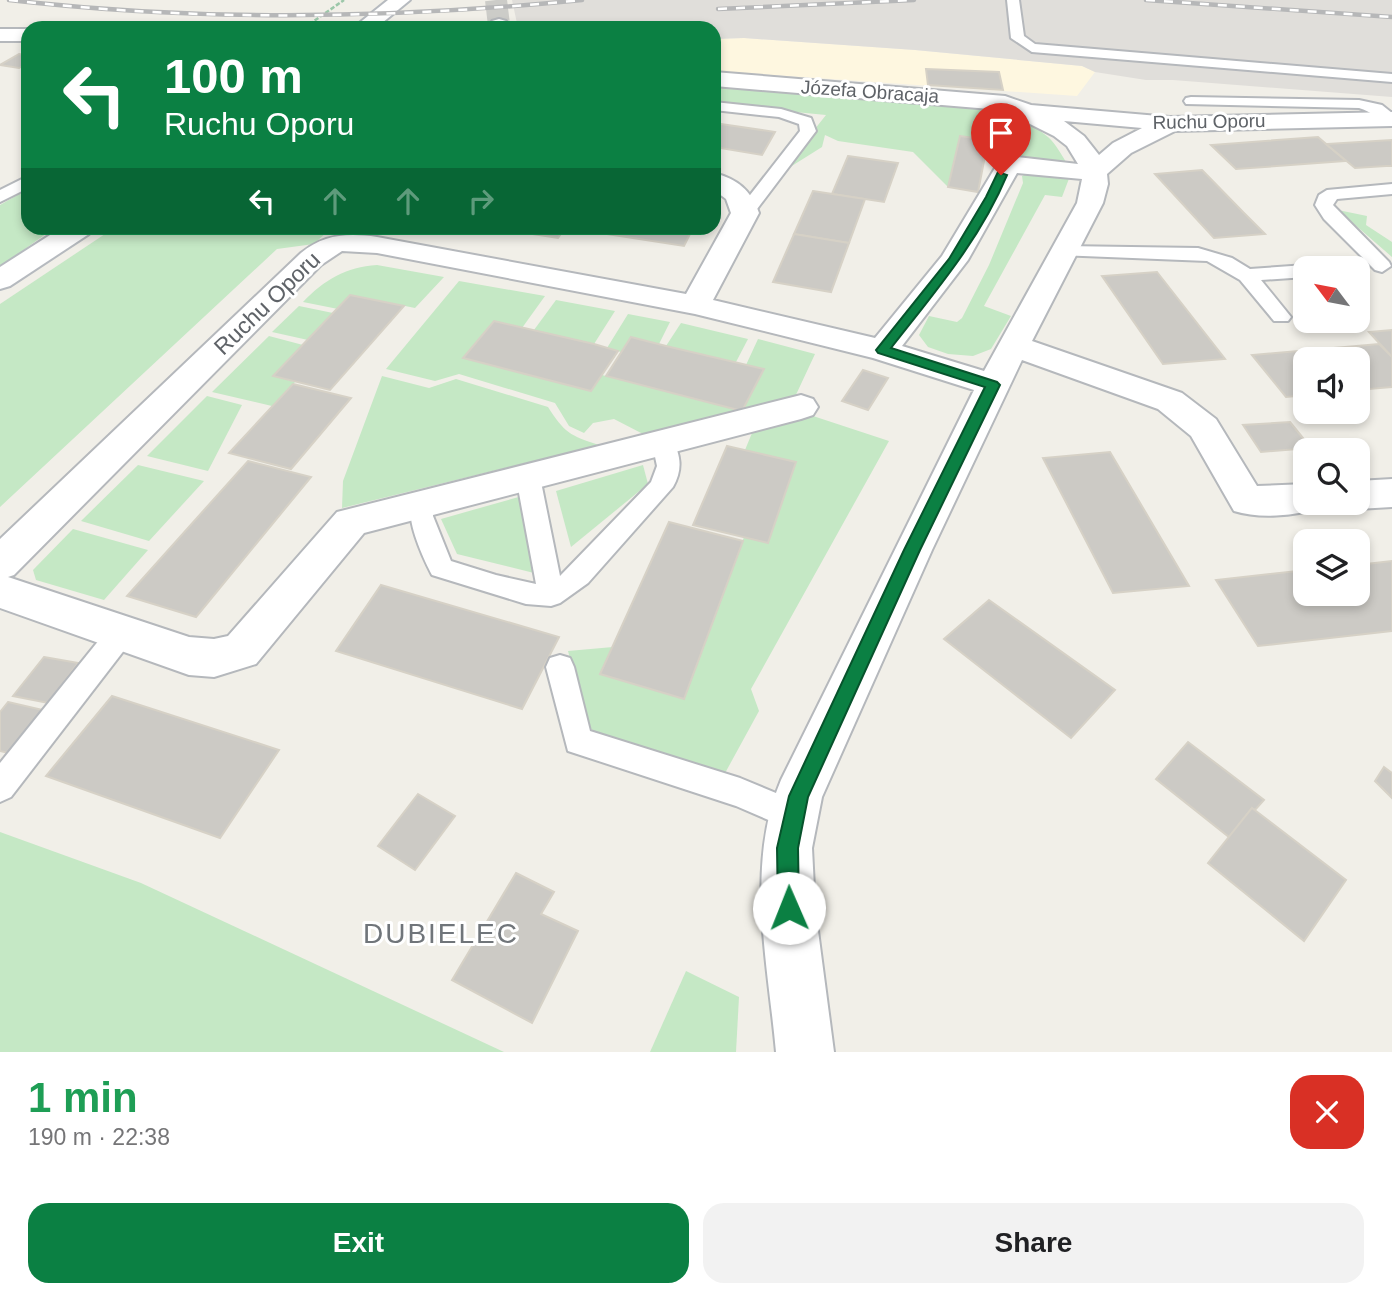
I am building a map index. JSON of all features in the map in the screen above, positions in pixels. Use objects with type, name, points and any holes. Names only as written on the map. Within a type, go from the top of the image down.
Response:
[{"type":"street","points":[[372,21],[400,0]]},
{"type":"street","points":[[0,35],[21,35]]},
{"type":"street","name":"Józefa Obracaja","points":[[721,80],[972,98],[1005,103],[1026,110],[1057,128],[1087,152],[1094,173]]},
{"type":"street","name":"Ruchu Oporu","points":[[1026,110],[1170,124],[1390,118]]},
{"type":"street","points":[[882,350],[954,260],[1007,168],[1017,165],[1094,173],[1122,148],[1170,124]]},
{"type":"street","points":[[806,1052],[789,908],[787,848],[799,796],[993,385],[1090,203],[1096,183],[1094,173]]},
{"type":"street","points":[[695,305],[745,213],[742,200],[721,182]]},
{"type":"street","points":[[0,280],[68,235]]},
{"type":"street","name":"Ruchu Oporu","points":[[0,564],[324,247],[344,243],[377,245],[695,305],[882,350],[993,385]]},
{"type":"street","points":[[1014,346],[1170,401],[1203,428],[1247,501],[1293,499]]},
{"type":"street","points":[[0,591],[189,656],[214,658],[241,652],[351,522],[802,407]]},
{"type":"street","points":[[1370,494],[1392,493]]},
{"type":"lane","points":[[1013,0],[1018,38],[1032,48],[1392,78]]},
{"type":"lane","points":[[1191,101],[1359,104],[1377,108],[1390,118]]},
{"type":"lane","points":[[721,107],[781,113],[806,121],[808,131],[745,213]]},
{"type":"lane","points":[[0,197],[21,185]]},
{"type":"lane","points":[[1387,266],[1330,215],[1324,205],[1325,200],[1333,194],[1392,189]]},
{"type":"lane","points":[[1064,251],[1198,253],[1217,257],[1248,275],[1281,317]]},
{"type":"lane","points":[[1248,275],[1293,272]]},
{"type":"lane","points":[[421,504],[421,516],[441,568],[527,593],[551,595],[574,579],[622,525],[659,489],[669,471],[667,451],[663,443]]},
{"type":"lane","points":[[528,477],[551,595]]},
{"type":"lane","points":[[0,788],[122,632]]},
{"type":"lane","points":[[561,667],[579,741],[740,793],[794,816]]},
{"type":"path","points":[[313,21],[344,0]]},
{"type":"shaded area","points":[[512,0],[1392,0],[1392,97],[1146,80],[1095,72],[1082,66],[915,50],[721,39],[721,21],[516,21]]},
{"type":"shaded area","points":[[721,39],[915,50],[1082,66],[1095,72],[1077,96],[721,71]]},
{"type":"green space","points":[[721,87],[964,106],[985,110],[1019,120],[1039,130],[1054,143],[1068,165],[1016,161],[1017,154],[1012,148],[988,145],[988,140],[961,136],[948,187],[913,152],[838,141],[825,135],[822,147],[779,174],[826,115],[721,105]]},
{"type":"green space","points":[[1028,173],[1070,176],[1062,197],[1045,195],[984,306],[1011,316],[991,349],[973,356],[948,354],[928,347],[919,335],[929,316],[957,322],[962,318],[989,265],[1023,183],[1022,176]]},
{"type":"green space","points":[[21,193],[21,235],[44,235],[0,267],[0,205]]},
{"type":"green space","points":[[1338,210],[1367,216],[1366,225],[1392,242],[1392,257]]},
{"type":"green space","points":[[104,235],[324,235],[314,244],[277,249],[0,507],[0,304]]},
{"type":"green space","points":[[377,265],[444,277],[415,308],[351,295],[338,309],[303,302],[336,276]]},
{"type":"green space","points":[[459,281],[545,296],[522,328],[494,321],[463,358],[590,391],[602,375],[742,411],[746,365],[758,339],[815,354],[794,399],[643,434],[614,419],[593,423],[584,433],[569,426],[555,403],[459,374],[435,381],[386,369]]},
{"type":"green space","points":[[556,300],[615,311],[594,344],[534,330]]},
{"type":"green space","points":[[299,306],[333,313],[308,340],[272,332]]},
{"type":"green space","points":[[628,314],[670,322],[659,344],[632,338],[621,352],[607,348]]},
{"type":"green space","points":[[681,323],[748,339],[736,362],[666,346]]},
{"type":"green space","points":[[269,336],[303,345],[273,376],[295,382],[272,406],[212,392]]},
{"type":"green space","points":[[382,376],[429,388],[456,379],[548,407],[569,432],[599,445],[342,508],[343,481]]},
{"type":"green space","points":[[207,396],[242,405],[208,471],[147,456]]},
{"type":"green space","points":[[810,415],[889,441],[751,689],[759,711],[724,775],[595,732],[588,726],[568,651],[613,647],[601,674],[684,698],[744,537],[768,543],[796,463],[745,450],[752,433]]},
{"type":"green space","points":[[138,465],[204,481],[149,541],[81,521]]},
{"type":"green space","points":[[643,465],[648,484],[571,547],[556,491]]},
{"type":"green space","points":[[522,496],[538,574],[457,554],[441,519]]},
{"type":"green space","points":[[73,529],[148,550],[104,600],[36,580],[33,570]]},
{"type":"green space","points":[[0,832],[141,883],[504,1052],[0,1052]]},
{"type":"green space","points":[[686,971],[739,997],[736,1052],[650,1052]]},
{"type":"building","points":[[19,54],[21,54],[19,68],[0,65]]},
{"type":"building","points":[[926,69],[999,72],[1003,90],[928,85]]},
{"type":"building","points":[[721,124],[775,132],[762,155],[721,148]]},
{"type":"building","points":[[960,136],[988,140],[978,192],[948,187]]},
{"type":"building","points":[[1318,137],[1346,161],[1236,169],[1211,145]]},
{"type":"building","points":[[1392,140],[1392,166],[1355,168],[1326,144]]},
{"type":"building","points":[[848,156],[898,163],[884,202],[832,194]]},
{"type":"building","points":[[1202,170],[1265,234],[1214,238],[1155,174]]},
{"type":"building","points":[[813,191],[865,199],[849,243],[794,234]]},
{"type":"building","points":[[794,234],[849,243],[831,292],[773,282]]},
{"type":"building","points":[[538,235],[560,235],[558,238]]},
{"type":"building","points":[[613,235],[690,235],[684,246]]},
{"type":"building","points":[[1157,272],[1225,359],[1163,364],[1102,276]]},
{"type":"building","points":[[350,295],[404,306],[330,390],[273,376]]},
{"type":"building","points":[[494,321],[618,351],[591,391],[463,358]]},
{"type":"building","points":[[1392,330],[1392,357],[1370,333]]},
{"type":"building","points":[[631,337],[764,369],[742,411],[606,376]]},
{"type":"building","points":[[1379,344],[1392,357],[1392,387],[1370,389],[1370,347],[1344,347]]},
{"type":"building","points":[[1293,351],[1293,396],[1286,397],[1252,355]]},
{"type":"building","points":[[863,370],[888,378],[868,410],[842,401]]},
{"type":"building","points":[[293,384],[351,398],[291,469],[229,453]]},
{"type":"building","points":[[1290,422],[1303,438],[1293,438],[1293,449],[1261,452],[1243,425]]},
{"type":"building","points":[[727,446],[796,462],[768,543],[693,525]]},
{"type":"building","points":[[1110,452],[1189,586],[1113,593],[1043,458]]},
{"type":"building","points":[[248,461],[311,477],[196,617],[127,596]]},
{"type":"building","points":[[669,522],[743,541],[684,699],[600,674]]},
{"type":"building","points":[[1392,561],[1392,631],[1258,646],[1216,580],[1293,571],[1293,606],[1370,606],[1370,564]]},
{"type":"building","points":[[381,585],[559,637],[522,709],[336,651]]},
{"type":"building","points":[[989,600],[1115,690],[1071,738],[944,639]]},
{"type":"building","points":[[44,657],[78,663],[48,703],[13,696]]},
{"type":"building","points":[[112,696],[279,750],[220,838],[46,776]]},
{"type":"building","points":[[8,702],[43,710],[8,753],[0,751],[0,712]]},
{"type":"building","points":[[1188,742],[1264,800],[1255,810],[1252,808],[1229,837],[1156,779]]},
{"type":"building","points":[[1384,767],[1392,773],[1392,798],[1375,781]]},
{"type":"building","points":[[418,794],[455,816],[415,870],[378,846]]},
{"type":"building","points":[[1252,808],[1346,880],[1304,941],[1208,863]]},
{"type":"building","points":[[516,873],[554,892],[541,914],[578,931],[532,1023],[452,980]]},
{"type":"tunnel","points":[[496,0],[499,21]]},
{"type":"railway","points":[[9,0],[224,15],[367,14],[582,0]]},
{"type":"railway","points":[[718,9],[914,0]]},
{"type":"railway","points":[[1146,0],[1392,17]]},
{"type":"district","name":"DUBIELEC","points":[[441,933]]},
{"type":"route","points":[[789,908],[787,848],[799,796],[912,550],[993,385],[882,350],[954,260],[992,197],[1001,175]]}]
